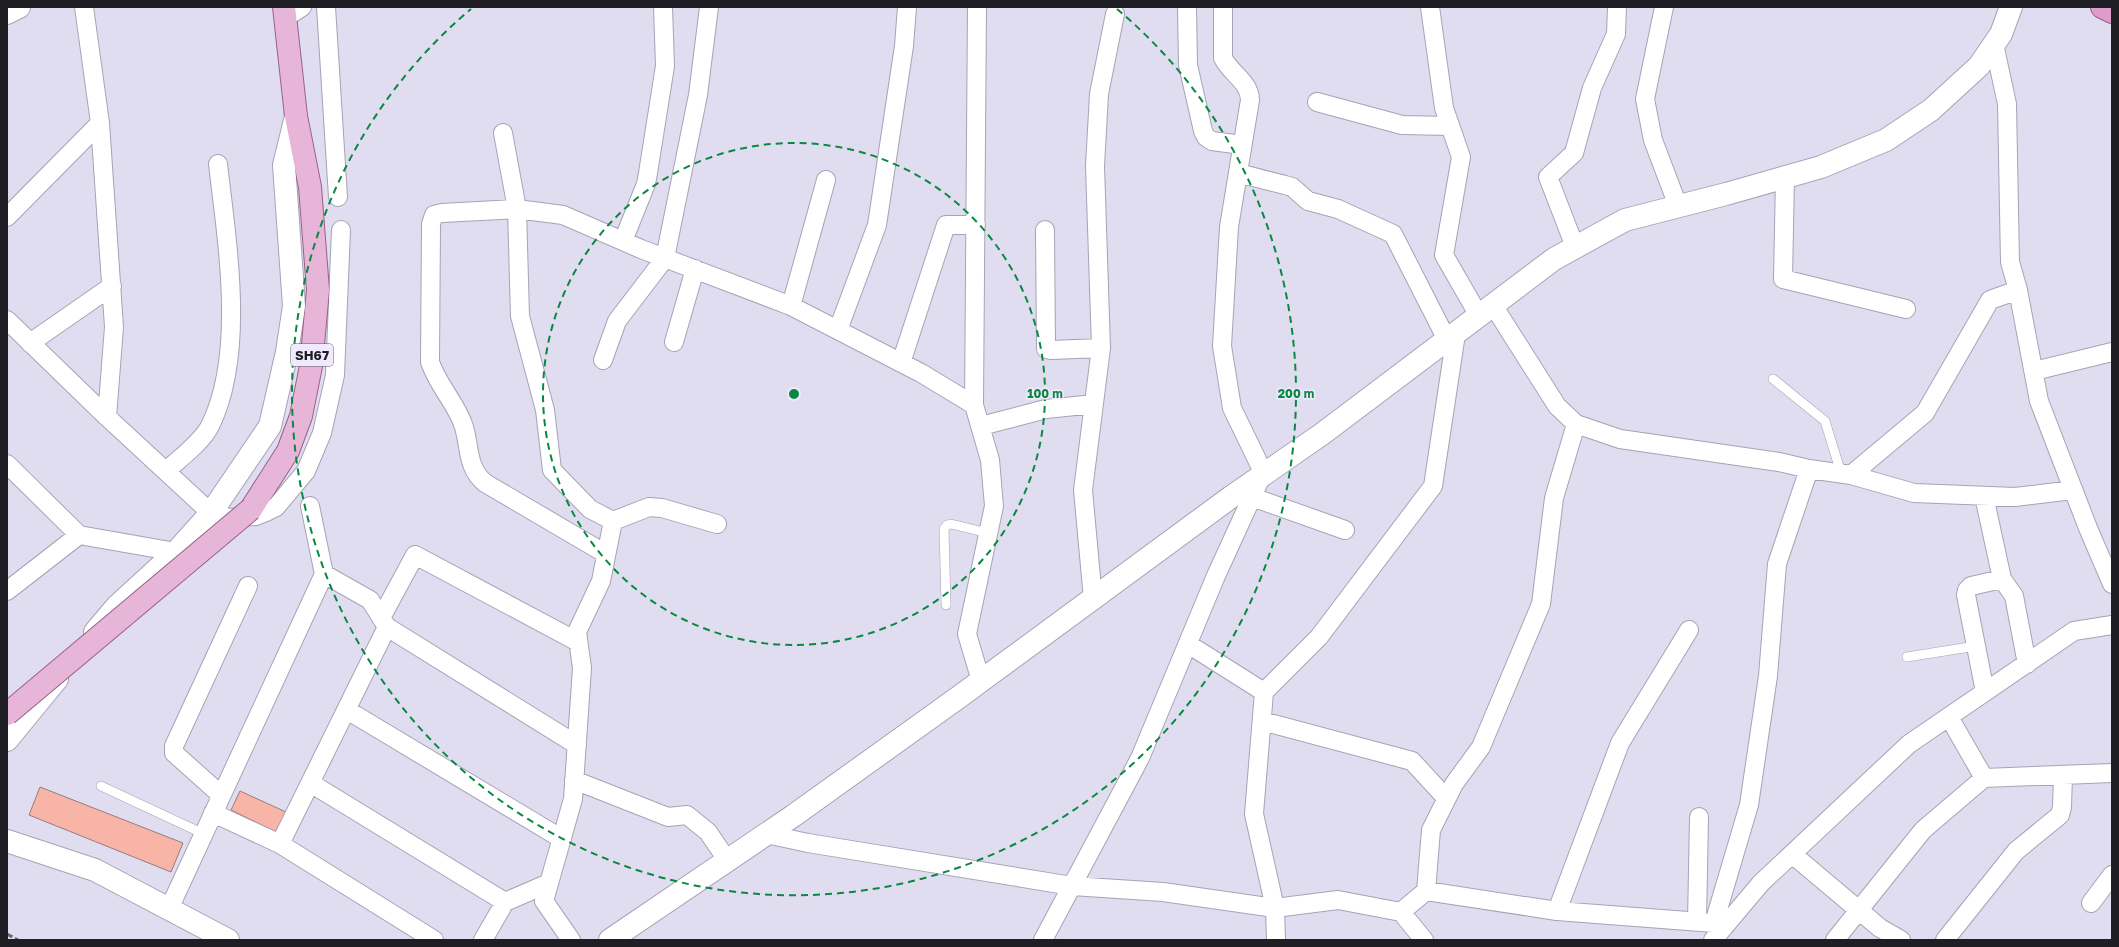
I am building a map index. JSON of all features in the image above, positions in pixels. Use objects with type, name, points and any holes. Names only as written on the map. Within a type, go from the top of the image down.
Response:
[{"type":"highway","points":[[2102,7],[2112,12]]},
{"type":"main road","points":[[7,13],[19,7]]},
{"type":"main road","points":[[610,940],[766,834],[981,681],[1263,475],[1322,434],[1554,259],[1624,220],[1821,167],[1886,140],[1931,110],[1979,66],[2001,34],[2011,7]]},
{"type":"main road","name":"SH67","points":[[7,714],[251,509],[288,451],[301,416],[310,366],[318,290],[310,187],[296,116],[290,11]]},
{"type":"main road","points":[[7,740],[117,606],[176,552],[211,513],[270,426],[287,352],[294,306],[284,165],[296,116]]},
{"type":"main road","points":[[7,841],[95,870],[228,940]]},
{"type":"street","points":[[84,7],[100,123],[115,337],[107,417]]},
{"type":"street","points":[[326,7],[338,196]]},
{"type":"street","points":[[623,241],[646,184],[648,173],[665,66],[663,7]]},
{"type":"street","points":[[603,360],[617,322],[665,258],[698,95],[709,7]]},
{"type":"street","points":[[838,330],[877,225],[904,46],[907,7]]},
{"type":"street","points":[[977,7],[974,405],[990,460],[994,506],[967,634],[981,681]]},
{"type":"street","points":[[1187,7],[1188,65],[1206,137],[1212,141],[1242,145]]},
{"type":"street","points":[[1043,940],[1140,758],[1188,644],[1263,475],[1232,408],[1222,346],[1229,227],[1250,92],[1222,58],[1223,7]]},
{"type":"street","points":[[1430,7],[1444,108],[1461,157],[1444,255],[1557,406],[1576,424],[1620,439],[1779,462],[1809,469],[1846,474],[1914,493],[2014,497],[2073,490]]},
{"type":"street","points":[[1575,247],[1548,177],[1574,153],[1592,88],[1616,34],[1618,7]]},
{"type":"street","points":[[1664,7],[1645,100],[1653,140],[1678,206]]},
{"type":"street","points":[[1093,599],[1083,490],[1101,348],[1095,166],[1099,94],[1115,14]]},
{"type":"street","points":[[1994,44],[2007,104],[2010,262],[2018,290],[2039,401],[2073,490],[2112,584]]},
{"type":"street","points":[[1317,102],[1402,125],[1450,126]]},
{"type":"street","points":[[7,217],[100,123]]},
{"type":"street","points":[[504,133],[517,209],[520,316],[545,410],[552,470],[590,509],[613,520],[648,507],[662,508],[717,524]]},
{"type":"street","points":[[166,471],[210,427],[227,376],[229,362],[231,284],[218,164]]},
{"type":"street","points":[[1238,173],[1292,187],[1303,199],[1338,209],[1392,234],[1451,337],[1433,486],[1319,637],[1264,692],[1254,814],[1275,908],[1276,940]]},
{"type":"street","points":[[1785,177],[1782,279],[1906,309]]},
{"type":"street","points":[[791,306],[826,180]]},
{"type":"street","points":[[606,554],[485,483],[476,476],[460,417],[434,374],[430,362],[431,224],[434,216],[442,213],[517,209],[564,214],[623,241],[791,306],[901,363],[974,405]]},
{"type":"street","points":[[901,363],[946,224],[976,225]]},
{"type":"street","points":[[7,320],[107,417],[211,513],[229,518],[256,516],[276,507],[306,471],[322,433],[335,375],[341,230]]},
{"type":"street","points":[[1045,230],[1046,349],[1101,348]]},
{"type":"street","points":[[674,342],[695,270]]},
{"type":"street","points":[[30,343],[112,286]]},
{"type":"street","points":[[1846,474],[1925,413],[1990,300],[2018,290]]},
{"type":"street","points":[[2034,371],[2112,352]]},
{"type":"street","points":[[981,426],[1046,409],[1094,404]]},
{"type":"street","points":[[1401,912],[1426,891],[1430,830],[1454,784],[1481,747],[1541,604],[1554,498],[1576,424]]},
{"type":"street","points":[[7,464],[79,535],[176,552]]},
{"type":"street","points":[[1712,928],[1749,805],[1768,676],[1777,564],[1809,469]]},
{"type":"street","points":[[1984,496],[2002,580],[2014,596],[2027,664]]},
{"type":"street","points":[[1252,497],[1345,530]]},
{"type":"street","points":[[169,909],[324,574],[310,506]]},
{"type":"street","points":[[572,940],[544,901],[573,799],[582,668],[577,632],[601,581],[613,520]]},
{"type":"street","points":[[7,591],[79,535]]},
{"type":"street","points":[[280,844],[312,784],[347,710],[415,555],[578,642]]},
{"type":"street","points":[[324,574],[370,600],[384,623],[577,745]]},
{"type":"street","points":[[1985,692],[1966,595],[1967,590],[1971,586],[2002,580]]},
{"type":"street","points":[[221,795],[174,752],[174,746],[248,586]]},
{"type":"street","points":[[1426,891],[1556,911],[1712,928],[1909,744],[2074,631],[2112,625]]},
{"type":"street","points":[[1556,911],[1620,743],[1689,630]]},
{"type":"street","points":[[1188,644],[1264,692]]},
{"type":"street","points":[[347,710],[562,839]]},
{"type":"street","points":[[1949,717],[1984,778]]},
{"type":"street","points":[[1262,721],[1412,761],[1446,798]]},
{"type":"street","points":[[1835,940],[1857,910],[1923,830],[1984,778],[2112,773]]},
{"type":"street","points":[[1944,940],[2016,851],[2060,815],[2062,807],[2063,775]]},
{"type":"street","points":[[574,780],[668,817],[687,815],[708,832],[727,860]]},
{"type":"street","points":[[312,784],[505,902]]},
{"type":"street","points":[[213,813],[280,844],[434,940]]},
{"type":"street","points":[[1699,817],[1712,928]]},
{"type":"street","points":[[766,834],[808,843],[1072,886],[1163,892],[1275,908],[1338,900],[1401,912],[1424,940]]},
{"type":"street","points":[[1792,854],[1857,910],[1880,928],[1901,940]]},
{"type":"street","points":[[2091,903],[2112,875]]},
{"type":"street","points":[[482,940],[505,902],[549,883]]},
{"type":"lane","points":[[1773,379],[1825,421],[1846,474]]},
{"type":"lane","points":[[946,605],[944,529],[947,525],[952,524],[988,533]]},
{"type":"lane","points":[[1907,657],[1976,646]]},
{"type":"lane","points":[[101,786],[204,834]]},
{"type":"building","points":[[40,787],[183,843],[171,872],[29,815]]},
{"type":"building","points":[[240,791],[286,812],[276,832],[231,810]]},
{"type":"railway","points":[[7,934],[18,940]]}]
